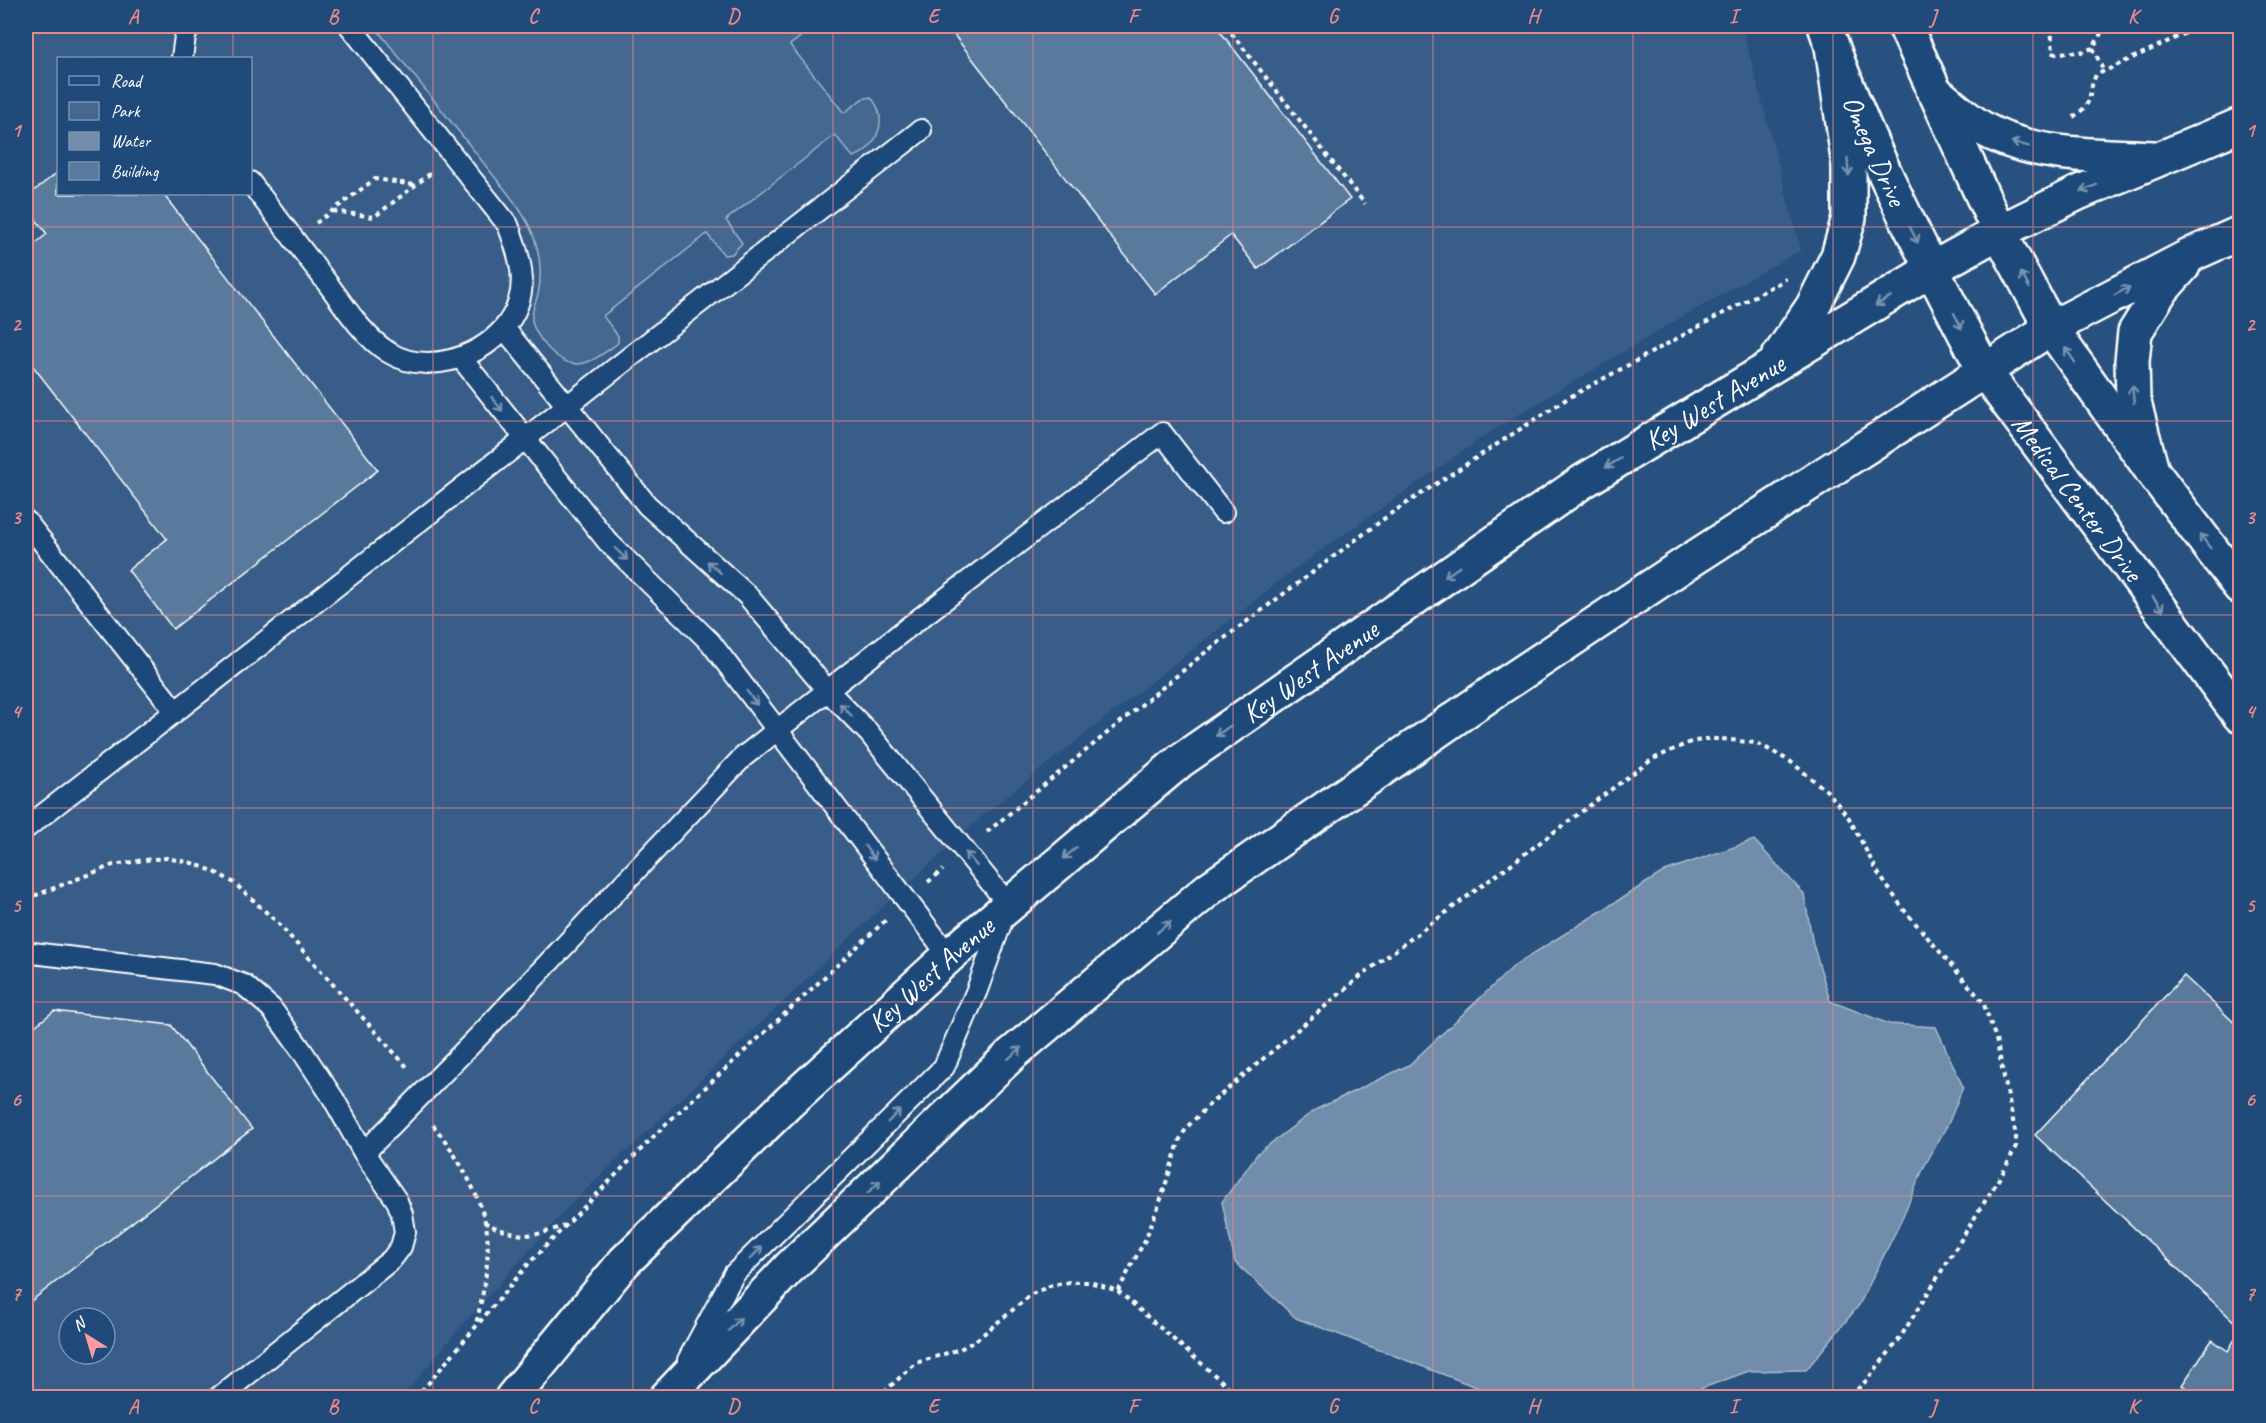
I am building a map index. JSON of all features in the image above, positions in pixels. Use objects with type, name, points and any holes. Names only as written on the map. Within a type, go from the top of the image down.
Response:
[{"type":"main road","points":[[1905,26],[1999,232],[2051,328],[2152,471],[2241,587]]},
{"type":"main road","points":[[1771,367],[1813,306],[1838,256],[1849,218],[1849,166],[1829,36]]},
{"type":"main road","name":"Omega Drive","points":[[1829,36],[1863,123],[1932,269]]},
{"type":"main road","points":[[1933,90],[1991,134],[2019,144],[2068,153],[2161,158]]},
{"type":"main road","name":"Key West Avenue","points":[[512,1398],[624,1262],[789,1102],[1008,904],[1180,761],[1582,482],[1932,269],[1999,232],[2078,193],[2241,125]]},
{"type":"main road","points":[[669,1395],[789,1268],[1012,1054],[1210,888],[1499,687],[2051,328],[2195,253],[2241,233]]},
{"type":"main road","points":[[2152,471],[2133,399],[2132,361],[2135,332],[2160,292],[2195,253]]},
{"type":"main road","name":"Medical Center Drive","points":[[1932,269],[1984,372],[2241,716]]},
{"type":"lane","points":[[182,57],[185,36],[190,26]]},
{"type":"lane","points":[[252,185],[362,329],[389,352],[411,362],[434,364],[461,358],[485,345],[504,327],[519,303],[522,278],[520,256],[507,225],[350,26]]},
{"type":"lane","points":[[27,823],[525,441],[921,130]]},
{"type":"lane","points":[[504,327],[647,505],[747,595],[827,690],[869,733],[1008,904],[977,990],[944,1067],[734,1274],[669,1395]]},
{"type":"lane","points":[[461,358],[525,441],[608,542],[711,643],[949,956]]},
{"type":"lane","points":[[364,1153],[483,1032],[735,765],[827,690],[1161,433],[1223,512]]},
{"type":"lane","points":[[26,521],[175,711]]},
{"type":"lane","points":[[26,955],[32,953],[215,974],[244,985],[271,1008],[302,1051],[333,1098],[364,1153],[397,1201],[405,1232],[401,1247],[391,1260],[218,1398]]},
{"type":"path","points":[[1226,26],[1365,204]]},
{"type":"path","points":[[2051,26],[2053,53],[2081,52],[2093,48],[2105,26]]},
{"type":"path","points":[[2085,109],[2091,97],[2092,82],[2096,75],[2201,26]]},
{"type":"path","points":[[2093,48],[2103,70]]},
{"type":"path","points":[[333,211],[374,217],[453,156]]},
{"type":"path","points":[[294,240],[375,179],[416,185]]},
{"type":"path","points":[[1118,1291],[1145,1240],[1180,1139],[1187,1127],[1211,1103],[1362,975],[1653,759],[1688,743],[1705,739],[1740,740],[1756,743],[1791,762],[1827,791],[1849,818],[1878,873],[1904,910],[1983,1002],[1996,1039],[2016,1135],[2016,1146],[2005,1169],[1920,1308],[1883,1362],[1848,1398]]},
{"type":"path","points":[[484,1222],[516,1236],[547,1233],[569,1223]]},
{"type":"path","points":[[877,1398],[916,1363],[960,1349],[975,1341],[1032,1294],[1052,1285],[1070,1282],[1090,1282],[1118,1291],[1241,1398]]},
{"type":"shaded area","points":[[26,26],[1742,26],[1801,250],[1680,318],[1493,430],[1296,568],[988,811],[875,914],[572,1203],[456,1332],[402,1397],[26,1397]]},
{"type":"green space","points":[[374,26],[809,26],[808,31],[790,45],[844,113],[862,99],[870,97],[876,104],[880,122],[875,140],[862,153],[853,157],[835,135],[726,220],[742,243],[732,254],[724,255],[707,234],[603,316],[618,336],[618,343],[597,358],[574,364],[566,362],[550,350],[533,325],[532,313],[538,294],[540,267],[535,240],[525,218]]},
{"type":"water","points":[[1754,840],[1804,894],[1813,944],[1830,1001],[1889,1024],[1936,1027],[1963,1087],[1949,1122],[1924,1167],[1899,1225],[1859,1305],[1806,1370],[1749,1371],[1678,1397],[1524,1398],[1484,1390],[1296,1318],[1235,1262],[1222,1202],[1258,1153],[1315,1110],[1409,1065],[1515,965],[1665,871]]},
{"type":"building","points":[[947,26],[1216,26],[1350,199],[1258,269],[1231,235],[1155,294]]},
{"type":"building","points":[[57,173],[57,195],[164,195],[378,470],[173,629],[128,570],[167,539],[26,357],[26,251],[47,234],[26,207],[26,197]]},
{"type":"building","points":[[2184,976],[2240,1028],[2240,1327],[2035,1135]]},
{"type":"building","points":[[54,1011],[171,1025],[252,1129],[26,1305],[26,1033]]},
{"type":"building","points":[[2240,1330],[2240,1398],[2200,1398],[2182,1385],[2212,1340],[2228,1351]]}]
